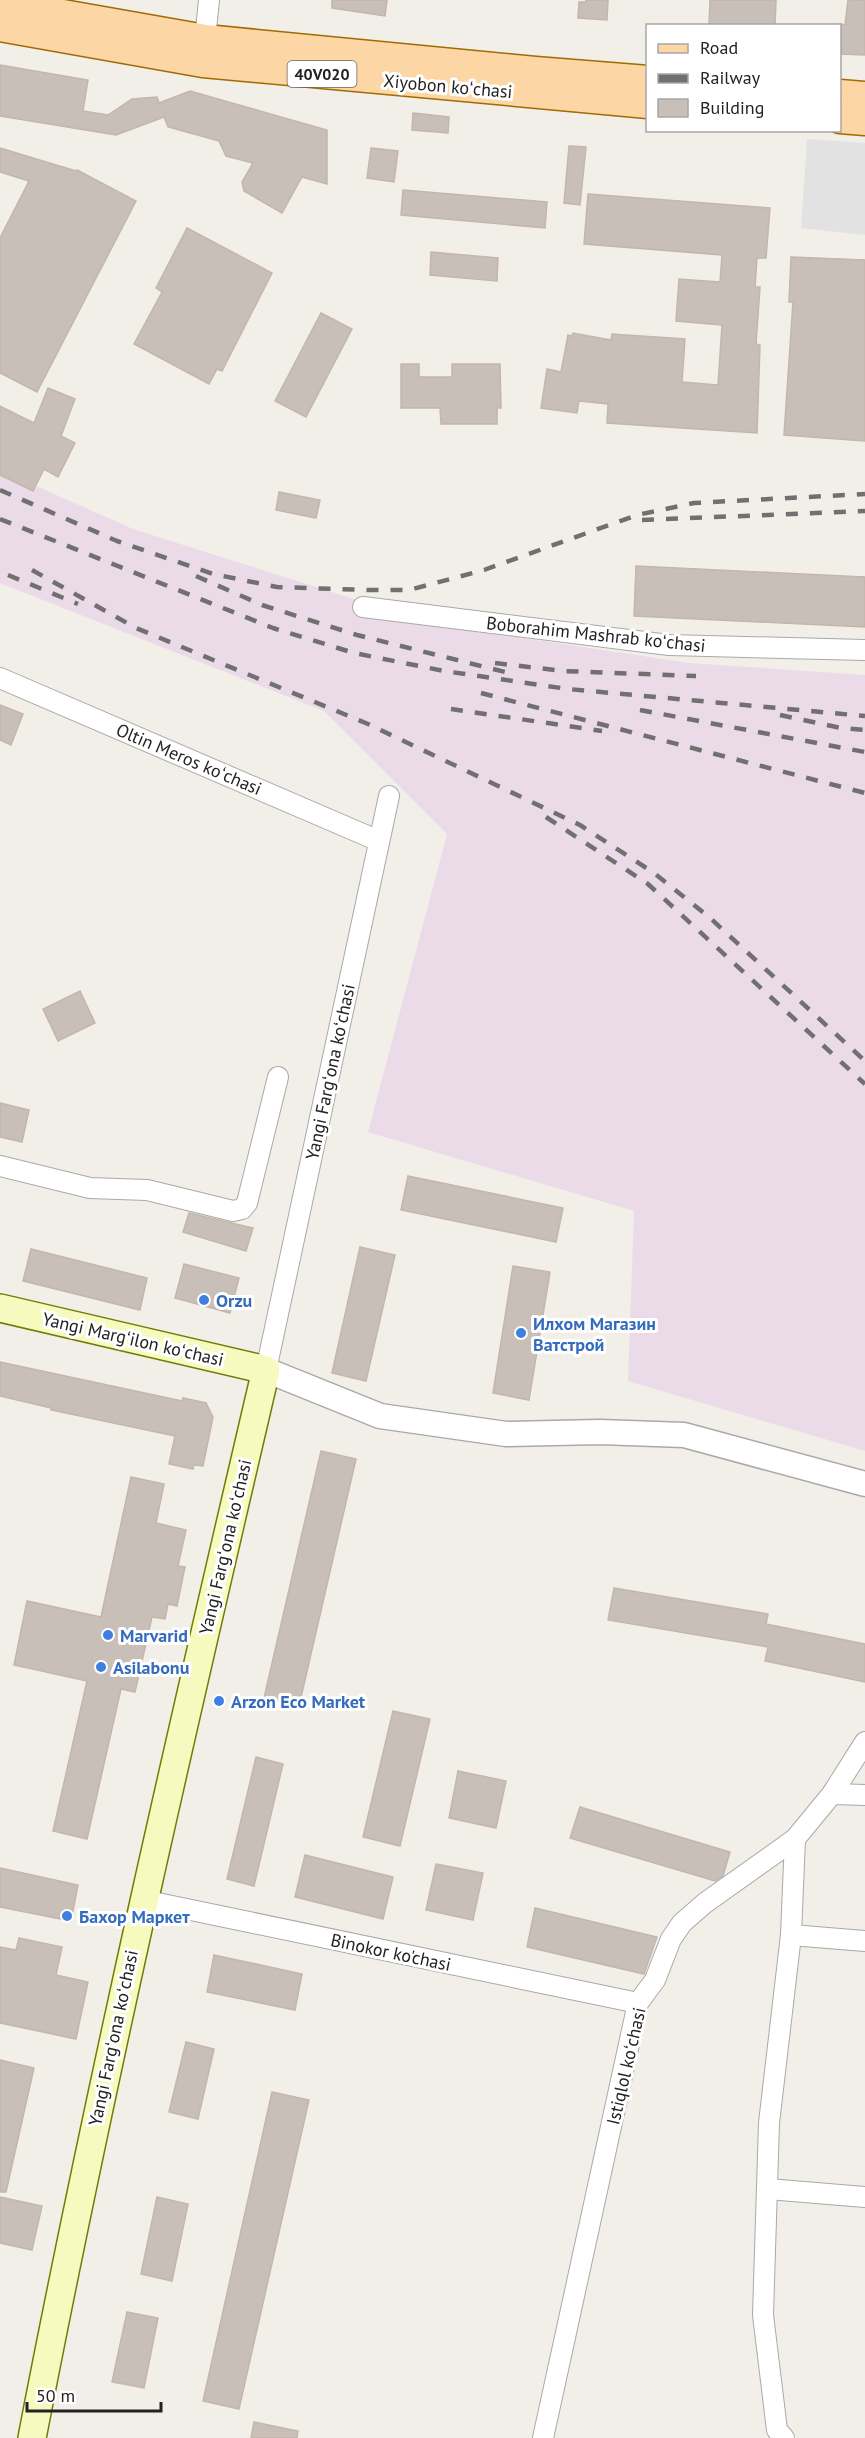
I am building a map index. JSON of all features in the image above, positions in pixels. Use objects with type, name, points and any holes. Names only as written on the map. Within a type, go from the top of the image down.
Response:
[{"type":"main road","name":"Xiyobon koʻchasi","points":[[0,4],[205,40],[534,83],[646,103]]},
{"type":"main road","name":"Xiyobon koʻchasi","points":[[0,26],[203,62],[534,83],[646,81]]},
{"type":"main road","points":[[841,95],[865,97]]},
{"type":"main road","points":[[841,118],[865,120]]},
{"type":"main road","name":"Yangi Margʻilon koʻchasi","points":[[0,1308],[266,1370]]},
{"type":"main road","name":"Yangi Fargʻona koʻchasi","points":[[32,2438],[63,2278],[143,1900],[266,1370]]},
{"type":"street","points":[[205,40],[209,0]]},
{"type":"street","name":"Boborahim Mashrab koʻchasi","points":[[363,608],[669,645],[865,650]]},
{"type":"street","name":"Oltin Meros koʻchasi","points":[[0,678],[379,841]]},
{"type":"street","name":"Yangi Fargʻona koʻchasi","points":[[266,1370],[390,796]]},
{"type":"street","points":[[0,1166],[90,1188],[147,1190],[233,1211],[242,1209],[247,1203],[278,1077]]},
{"type":"street","points":[[266,1370],[380,1416],[507,1434],[600,1432],[684,1436],[865,1484]]},
{"type":"street","name":"Istiqlol koʻchasi","points":[[543,2438],[638,2003],[655,1980],[670,1940],[682,1923],[705,1903],[795,1839],[832,1794],[865,1742]]},
{"type":"street","points":[[832,1794],[865,1796]]},
{"type":"street","points":[[784,2438],[777,2430],[763,2315],[769,2123],[790,1935],[795,1839]]},
{"type":"street","name":"Binokor ko'chasi","points":[[143,1900],[638,2003]]},
{"type":"street","points":[[790,1935],[865,1941]]},
{"type":"street","points":[[768,2189],[865,2197]]},
{"type":"shaded area","points":[[807,139],[865,143],[865,235],[801,228]]},
{"type":"shaded area","points":[[0,470],[133,529],[436,625],[689,663],[865,675],[865,1451],[628,1381],[634,1211],[368,1132],[447,834],[324,711],[0,583]]},
{"type":"building","points":[[332,0],[387,0],[385,16],[332,8]]},
{"type":"building","points":[[586,0],[608,0],[607,20],[578,18],[579,2],[586,2]]},
{"type":"building","points":[[710,0],[776,0],[775,24],[709,24]]},
{"type":"building","points":[[848,0],[865,0],[865,55],[841,54],[841,24],[845,25]]},
{"type":"building","points":[[0,65],[88,80],[83,111],[108,115],[132,99],[157,97],[159,103],[190,91],[327,130],[327,184],[302,177],[282,213],[244,191],[242,182],[253,163],[226,156],[219,141],[168,127],[164,117],[116,135],[0,116]]},
{"type":"building","points":[[413,113],[449,117],[448,133],[412,130]]},
{"type":"building","points":[[569,146],[586,147],[580,205],[564,203]]},
{"type":"building","points":[[0,148],[77,170],[136,201],[37,392],[0,373],[0,238],[29,181],[0,172]]},
{"type":"building","points":[[371,148],[398,151],[394,182],[367,178]]},
{"type":"building","points":[[403,190],[547,202],[545,228],[401,215]]},
{"type":"building","points":[[588,194],[770,208],[766,258],[757,258],[755,287],[760,287],[756,344],[760,345],[757,433],[607,423],[608,404],[579,401],[577,413],[541,408],[547,369],[561,372],[568,335],[572,336],[573,333],[611,340],[612,334],[685,339],[682,382],[718,385],[722,325],[676,321],[679,279],[720,282],[722,255],[584,244]]},
{"type":"building","points":[[187,228],[272,273],[222,371],[217,369],[209,384],[134,344],[162,292],[156,288]]},
{"type":"building","points":[[431,252],[498,258],[497,281],[430,275]]},
{"type":"building","points":[[791,257],[865,260],[865,441],[784,435],[793,302],[789,302]]},
{"type":"building","points":[[321,313],[352,329],[306,417],[275,401]]},
{"type":"building","points":[[401,364],[419,364],[419,377],[452,377],[452,364],[500,364],[501,408],[497,408],[497,424],[441,424],[440,408],[401,408]]},
{"type":"building","points":[[48,388],[75,399],[61,436],[75,443],[58,477],[44,469],[33,491],[0,475],[0,406],[34,423]]},
{"type":"building","points":[[279,492],[320,500],[316,518],[276,510]]},
{"type":"building","points":[[636,566],[865,577],[865,627],[634,616]]},
{"type":"building","points":[[0,705],[23,714],[11,745],[0,740]]},
{"type":"building","points":[[80,991],[95,1023],[58,1041],[43,1009]]},
{"type":"building","points":[[0,1103],[29,1110],[22,1142],[0,1137]]},
{"type":"building","points":[[408,1176],[563,1208],[556,1242],[401,1210]]},
{"type":"building","points":[[189,1213],[253,1228],[246,1251],[183,1232]]},
{"type":"building","points":[[360,1247],[395,1255],[366,1381],[332,1373]]},
{"type":"building","points":[[31,1249],[147,1278],[140,1310],[23,1281]]},
{"type":"building","points":[[184,1264],[239,1278],[230,1313],[175,1298]]},
{"type":"building","name":"Илхом Магазин Ватстрой","points":[[513,1266],[550,1272],[529,1400],[493,1393]]},
{"type":"building","points":[[0,1362],[182,1401],[183,1398],[206,1403],[213,1417],[203,1466],[194,1465],[193,1469],[169,1464],[175,1436],[51,1410],[51,1408],[0,1396]]},
{"type":"building","points":[[321,1451],[356,1459],[299,1706],[264,1698]]},
{"type":"building","points":[[131,1477],[164,1484],[156,1523],[186,1530],[178,1566],[185,1567],[177,1606],[168,1604],[165,1619],[152,1617],[135,1692],[121,1689],[87,1839],[53,1831],[87,1681],[14,1665],[27,1601],[101,1617]]},
{"type":"building","points":[[614,1588],[768,1614],[766,1624],[865,1644],[865,1682],[765,1661],[768,1647],[608,1620]]},
{"type":"building","points":[[393,1711],[430,1719],[400,1846],[363,1837]]},
{"type":"building","points":[[256,1757],[283,1764],[254,1886],[227,1879]]},
{"type":"building","points":[[458,1771],[506,1781],[496,1828],[449,1818]]},
{"type":"building","points":[[580,1807],[730,1852],[723,1876],[715,1881],[570,1838]]},
{"type":"building","points":[[305,1855],[393,1877],[383,1919],[295,1897]]},
{"type":"building","points":[[436,1864],[483,1873],[473,1920],[426,1910]]},
{"type":"building","points":[[0,1868],[78,1885],[71,1921],[0,1907]]},
{"type":"building","points":[[535,1908],[657,1937],[644,1974],[527,1947]]},
{"type":"building","points":[[19,1938],[62,1947],[56,1975],[88,1982],[76,2039],[0,2023],[0,1947],[16,1950]]},
{"type":"building","points":[[214,1955],[302,1974],[295,2010],[207,1992]]},
{"type":"building","points":[[186,2042],[214,2049],[198,2119],[169,2112]]},
{"type":"building","points":[[0,2060],[34,2068],[6,2192],[0,2192]]},
{"type":"building","points":[[272,2092],[309,2100],[239,2409],[203,2401]]},
{"type":"building","points":[[0,2197],[42,2206],[32,2250],[0,2243]]},
{"type":"building","points":[[157,2197],[188,2204],[172,2281],[141,2274]]},
{"type":"building","points":[[127,2312],[158,2318],[144,2388],[112,2382]]},
{"type":"building","points":[[254,2422],[298,2431],[297,2438],[251,2438]]},
{"type":"railway","points":[[0,490],[117,541],[213,574],[277,587],[367,590],[409,590],[484,570],[637,515],[694,503],[865,494]]},
{"type":"railway","points":[[642,520],[865,511]]},
{"type":"railway","points":[[0,519],[273,628],[354,653],[444,671],[568,689],[865,716]]},
{"type":"railway","points":[[32,570],[136,628],[368,724],[580,825],[654,873],[709,917],[865,1061]]},
{"type":"railway","points":[[8,575],[78,604]]},
{"type":"railway","points":[[196,576],[262,605],[357,635],[505,672]]},
{"type":"railway","points":[[495,663],[563,671],[696,676]]},
{"type":"railway","points":[[481,693],[865,793]]},
{"type":"railway","points":[[451,709],[602,731]]},
{"type":"railway","points":[[640,710],[865,752]]},
{"type":"railway","points":[[780,715],[841,728],[865,730]]},
{"type":"railway","points":[[546,817],[648,884],[865,1084]]},
{"type":"place","name":"Orzu","points":[[204,1300]]},
{"type":"place","name":"Илхом Магазин Ватстрой","points":[[521,1333]]},
{"type":"place","name":"Marvarid","points":[[108,1635]]},
{"type":"place","name":"Asilabonu","points":[[101,1667]]},
{"type":"place","name":"Arzon Eco Market","points":[[219,1701]]},
{"type":"place","name":"Бахор Маркет","points":[[67,1916]]}]
